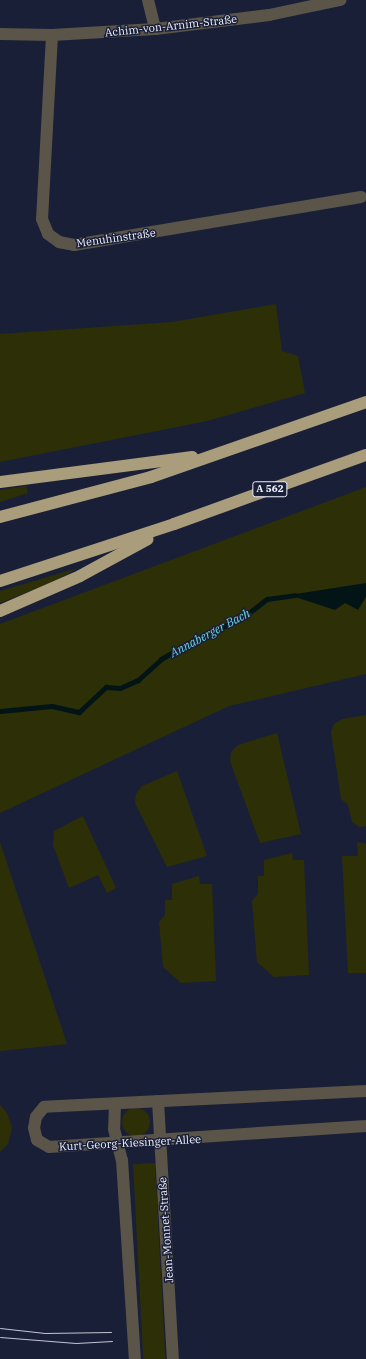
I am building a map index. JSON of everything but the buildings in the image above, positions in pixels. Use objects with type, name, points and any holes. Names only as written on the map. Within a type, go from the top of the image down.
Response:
[{"type":"highway","points":[[0,517],[151,477],[366,402]]},
{"type":"highway","points":[[0,482],[221,453]]},
{"type":"highway","name":"A 562","points":[[0,581],[174,524],[366,454]]},
{"type":"highway","points":[[0,611],[80,576],[174,524]]},
{"type":"street","points":[[148,0],[155,29]]},
{"type":"street","name":"Achim-von-Arnim-Straße","points":[[0,34],[52,35],[155,29],[269,15],[340,0]]},
{"type":"street","name":"Menuhinstraße","points":[[52,35],[42,219],[48,234],[59,242],[74,245],[361,197]]},
{"type":"street","name":"Kurt-Georg-Kiesinger-Allee","points":[[366,1091],[44,1107],[36,1117],[34,1128],[37,1140],[49,1147],[160,1142],[366,1126]]},
{"type":"street","name":"Jean-Monnet-Straße","points":[[158,1101],[173,1359]]},
{"type":"street","points":[[115,1104],[118,1144],[122,1160],[135,1359]]},
{"type":"green space","points":[[276,304],[282,351],[298,356],[305,393],[207,421],[0,462],[0,334],[172,322]]},
{"type":"green space","points":[[26,486],[28,493],[0,502],[0,490]]},
{"type":"green space","points":[[366,487],[366,674],[229,706],[0,813],[0,624]]},
{"type":"green space","points":[[78,568],[53,582],[0,603],[0,591]]},
{"type":"green space","points":[[366,715],[366,826],[359,827],[352,822],[348,805],[341,799],[331,732],[334,724],[342,719]]},
{"type":"green space","points":[[277,733],[301,834],[260,843],[230,761],[231,752],[238,745]]},
{"type":"green space","points":[[177,771],[207,856],[167,867],[135,803],[136,794],[142,786]]},
{"type":"green space","points":[[83,816],[116,888],[107,893],[98,875],[69,888],[53,845],[54,831]]},
{"type":"green space","points":[[0,842],[67,1044],[0,1051]]},
{"type":"green space","points":[[357,842],[366,844],[366,973],[348,973],[342,856],[358,856]]},
{"type":"green space","points":[[292,853],[293,860],[304,860],[309,975],[274,977],[257,962],[252,901],[258,894],[258,876],[264,876],[264,860]]},
{"type":"green space","points":[[199,876],[200,884],[212,884],[216,981],[181,983],[163,967],[159,922],[165,915],[165,900],[172,900],[172,884]]},
{"type":"green space","points":[[0,1105],[7,1113],[12,1128],[8,1144],[0,1152]]},
{"type":"green space","points":[[136,1108],[146,1112],[150,1122],[146,1132],[136,1136],[126,1132],[122,1122],[126,1112]]},
{"type":"green space","points":[[155,1163],[165,1359],[143,1359],[133,1164]]},
{"type":"shaded area","points":[[366,583],[366,597],[358,610],[345,603],[335,610],[289,595]]},
{"type":"waterway","name":"Annaberger Bach","points":[[0,711],[52,706],[79,712],[106,687],[120,688],[138,680],[161,659],[195,639],[241,619],[267,599],[295,595]]},
{"type":"tram line","points":[[0,1328],[45,1333],[111,1332]]},
{"type":"tram line","points":[[0,1337],[76,1343],[112,1341]]}]
